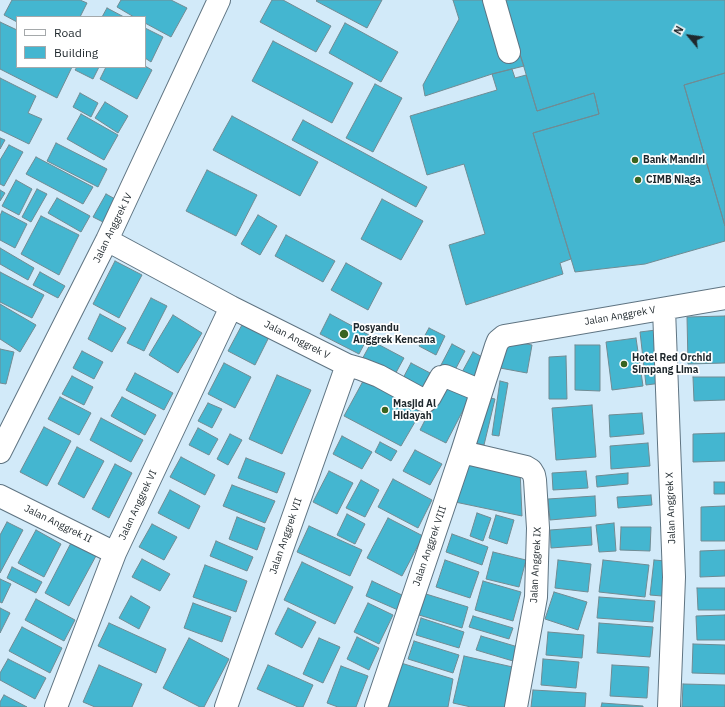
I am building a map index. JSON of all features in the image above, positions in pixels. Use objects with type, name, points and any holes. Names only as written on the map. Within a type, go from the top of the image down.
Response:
[{"type":"street","name":"Jalan Anggrek IV","points":[[0,452],[108,240],[219,0]]},
{"type":"street","points":[[494,0],[509,52]]},
{"type":"street","name":"Jalan Anggrek V","points":[[108,240],[231,307],[347,365],[379,376],[423,400],[426,401],[430,398],[441,377],[444,376],[481,391]]},
{"type":"street","name":"Jalan Anggrek V","points":[[462,452],[496,346],[498,341],[504,336],[725,298]]},
{"type":"street","name":"Jalan Anggrek VI","points":[[56,707],[115,553],[231,307]]},
{"type":"street","name":"Jalan Anggrek X","points":[[664,309],[674,577],[670,707]]},
{"type":"street","name":"Jalan Anggrek VII","points":[[226,707],[347,365]]},
{"type":"street","name":"Jalan Anggrek IX","points":[[462,452],[526,467],[531,470],[534,475],[538,528],[536,597],[516,707]]},
{"type":"street","name":"Jalan Anggrek VIII","points":[[376,707],[462,452]]},
{"type":"street","name":"Jalan Anggrek II","points":[[0,496],[115,553]]},
{"type":"building","points":[[12,0],[80,0],[87,3],[80,16],[16,16],[16,21],[4,15]]},
{"type":"building","points":[[121,0],[171,0],[187,8],[171,37],[146,24],[146,16],[132,16],[117,7]]},
{"type":"building","points":[[272,0],[283,0],[331,26],[316,52],[260,22]]},
{"type":"building","points":[[382,0],[367,28],[316,1]]},
{"type":"building","points":[[453,0],[487,0],[508,58],[520,55],[524,66],[492,74],[425,96],[423,85],[459,19]]},
{"type":"building","points":[[504,0],[725,0],[725,73],[684,85],[725,226],[725,241],[645,264],[575,272],[533,133],[599,114],[594,93],[537,111]]},
{"type":"building","points":[[107,8],[122,16],[103,16]]},
{"type":"building","points":[[0,22],[16,30],[16,68],[72,68],[57,98],[0,69]]},
{"type":"building","points":[[345,23],[398,52],[381,82],[329,53]]},
{"type":"building","points":[[146,28],[163,37],[151,62],[146,59]]},
{"type":"building","points":[[273,41],[353,83],[332,123],[252,81]]},
{"type":"building","points":[[146,67],[152,70],[137,99],[100,79],[106,68],[146,68]]},
{"type":"building","points":[[76,68],[98,68],[93,79],[75,70]]},
{"type":"building","points":[[512,69],[515,78],[526,75],[537,111],[594,93],[599,114],[533,133],[571,259],[560,263],[563,274],[466,305],[449,245],[485,234],[464,164],[427,175],[410,116],[497,90],[492,74]]},
{"type":"building","points":[[725,73],[725,226],[684,85]]},
{"type":"building","points":[[0,78],[36,96],[28,113],[42,119],[29,144],[0,130]]},
{"type":"building","points":[[375,84],[402,98],[373,152],[346,138]]},
{"type":"building","points":[[80,93],[98,103],[91,117],[73,107]]},
{"type":"building","points":[[105,102],[128,116],[118,133],[95,118]]},
{"type":"building","points":[[81,114],[118,135],[104,160],[67,139]]},
{"type":"building","points":[[232,116],[318,162],[300,196],[213,150]]},
{"type":"building","points":[[303,120],[427,187],[416,207],[292,140]]},
{"type":"building","points":[[0,138],[5,140],[0,149]]},
{"type":"building","points":[[56,143],[107,169],[98,187],[47,161]]},
{"type":"building","points":[[9,145],[23,152],[4,186],[0,184],[0,160]]},
{"type":"building","points":[[36,157],[93,187],[83,204],[26,174]]},
{"type":"building","points":[[207,170],[257,195],[236,236],[186,211]]},
{"type":"building","points":[[16,180],[32,189],[19,215],[2,206]]},
{"type":"building","points":[[37,189],[47,194],[31,222],[22,217]]},
{"type":"building","points":[[0,190],[5,193],[0,201]]},
{"type":"building","points":[[106,194],[117,200],[105,223],[93,217]]},
{"type":"building","points":[[57,198],[90,216],[81,232],[48,213]]},
{"type":"building","points":[[382,199],[423,221],[401,260],[361,239]]},
{"type":"building","points":[[2,211],[27,224],[15,248],[0,240],[0,216]]},
{"type":"building","points":[[258,215],[277,226],[260,255],[241,244]]},
{"type":"building","points":[[41,216],[79,235],[59,275],[21,254]]},
{"type":"building","points":[[286,235],[335,261],[323,282],[275,256]]},
{"type":"building","points":[[0,248],[34,268],[28,280],[0,264]]},
{"type":"building","points":[[115,261],[142,275],[119,318],[93,304]]},
{"type":"building","points":[[346,263],[382,283],[368,310],[331,290]]},
{"type":"building","points":[[0,272],[44,295],[32,318],[0,302]]},
{"type":"building","points":[[40,272],[65,286],[58,298],[33,285]]},
{"type":"building","points":[[151,298],[167,306],[144,351],[127,343]]},
{"type":"building","points":[[0,304],[36,325],[20,352],[0,339]]},
{"type":"building","points":[[100,314],[126,328],[112,352],[88,339]]},
{"type":"building","name":"Posyandu Anggrek Kencana","points":[[330,314],[369,335],[359,354],[320,334]]},
{"type":"building","points":[[173,315],[202,333],[178,373],[149,355]]},
{"type":"building","points":[[725,316],[725,363],[688,364],[687,317]]},
{"type":"building","points":[[243,323],[269,337],[255,365],[228,351]]},
{"type":"building","points":[[429,328],[445,336],[436,355],[419,346]]},
{"type":"building","points":[[656,330],[662,383],[646,385],[640,332]]},
{"type":"building","name":"Hotel Red Orchid Simpang Lima","points":[[636,338],[643,386],[612,390],[606,342]]},
{"type":"building","points":[[505,340],[532,345],[527,373],[500,368]]},
{"type":"building","points":[[372,341],[404,358],[392,380],[360,363]]},
{"type":"building","points":[[452,344],[465,351],[454,372],[441,365]]},
{"type":"building","points":[[575,345],[600,345],[600,391],[575,390]]},
{"type":"building","points":[[0,349],[14,352],[6,384],[0,383]]},
{"type":"building","points":[[82,351],[103,362],[94,379],[73,368]]},
{"type":"building","points":[[473,352],[488,360],[477,382],[461,374]]},
{"type":"building","points":[[566,356],[567,399],[549,399],[549,357]]},
{"type":"building","points":[[224,363],[251,377],[235,408],[208,394]]},
{"type":"building","points":[[411,363],[434,375],[424,394],[401,382]]},
{"type":"building","name":"Masjid Al Hidayah","points":[[368,372],[426,403],[401,446],[344,416]]},
{"type":"building","points":[[135,373],[173,393],[164,410],[126,390]]},
{"type":"building","points":[[277,375],[311,390],[282,454],[249,439]]},
{"type":"building","points":[[72,376],[93,387],[84,405],[62,394]]},
{"type":"building","points":[[693,377],[725,377],[725,400],[694,401]]},
{"type":"building","points":[[446,379],[472,393],[446,443],[420,430]]},
{"type":"building","points":[[500,381],[508,383],[499,436],[492,435]]},
{"type":"building","points":[[60,397],[91,413],[79,435],[48,419]]},
{"type":"building","points":[[122,397],[156,415],[145,435],[111,416]]},
{"type":"building","points":[[486,397],[495,399],[484,445],[475,443]]},
{"type":"building","points":[[208,403],[222,409],[212,428],[198,421]]},
{"type":"building","points":[[592,405],[596,457],[556,460],[552,408]]},
{"type":"building","points":[[642,413],[644,434],[610,437],[609,415]]},
{"type":"building","points":[[101,418],[143,440],[131,462],[90,440]]},
{"type":"building","points":[[44,427],[71,441],[47,486],[20,472]]},
{"type":"building","points":[[198,428],[218,439],[209,455],[189,445]]},
{"type":"building","points":[[725,433],[725,461],[693,462],[693,434]]},
{"type":"building","points":[[230,434],[242,440],[228,465],[217,459]]},
{"type":"building","points":[[342,436],[372,452],[362,469],[333,454]]},
{"type":"building","points":[[380,442],[397,451],[391,461],[375,452]]},
{"type":"building","points":[[648,443],[650,466],[611,469],[610,446]]},
{"type":"building","points":[[77,447],[104,461],[84,498],[58,484]]},
{"type":"building","points":[[415,450],[442,464],[430,485],[403,471]]},
{"type":"building","points":[[181,457],[215,475],[205,495],[170,477]]},
{"type":"building","points":[[465,457],[520,470],[522,516],[455,502]]},
{"type":"building","points":[[246,458],[285,473],[277,493],[238,478]]},
{"type":"building","points":[[115,464],[132,473],[109,518],[92,509]]},
{"type":"building","points":[[329,471],[353,483],[337,514],[313,502]]},
{"type":"building","points":[[586,471],[588,488],[553,490],[552,473]]},
{"type":"building","points":[[628,473],[628,484],[597,487],[596,476]]},
{"type":"building","points":[[393,479],[432,500],[418,528],[378,507]]},
{"type":"building","points":[[361,480],[379,490],[365,517],[346,508]]},
{"type":"building","points":[[714,482],[725,482],[725,494],[714,494]]},
{"type":"building","points":[[232,485],[275,501],[265,523],[223,506]]},
{"type":"building","points":[[170,490],[200,506],[189,529],[158,513]]},
{"type":"building","points":[[651,495],[652,505],[618,508],[617,497]]},
{"type":"building","points":[[595,496],[596,516],[550,520],[548,499]]},
{"type":"building","points":[[725,506],[725,541],[701,541],[701,507]]},
{"type":"building","points":[[477,513],[491,518],[483,541],[470,536]]},
{"type":"building","points":[[347,514],[365,524],[355,544],[337,535]]},
{"type":"building","points":[[496,515],[514,520],[507,544],[489,538]]},
{"type":"building","points":[[237,517],[265,528],[257,550],[229,539]]},
{"type":"building","points":[[388,518],[423,536],[402,576],[367,558]]},
{"type":"building","points":[[7,522],[23,530],[0,573],[0,535]]},
{"type":"building","points":[[614,523],[616,551],[599,552],[596,525]]},
{"type":"building","points":[[152,524],[177,537],[164,560],[139,547]]},
{"type":"building","points":[[309,526],[362,550],[350,576],[297,552]]},
{"type":"building","points":[[591,527],[592,545],[551,548],[550,530]]},
{"type":"building","points":[[621,527],[651,527],[650,551],[620,550]]},
{"type":"building","points":[[36,530],[61,544],[44,577],[18,563]]},
{"type":"building","points":[[452,534],[488,547],[482,565],[446,552]]},
{"type":"building","points":[[72,541],[97,554],[69,606],[45,593]]},
{"type":"building","points":[[216,541],[253,557],[247,571],[210,556]]},
{"type":"building","points":[[725,550],[725,576],[700,577],[700,551]]},
{"type":"building","points":[[493,552],[526,560],[519,587],[486,579]]},
{"type":"building","points":[[142,559],[170,574],[160,591],[132,577]]},
{"type":"building","points":[[445,560],[479,572],[470,598],[436,587]]},
{"type":"building","points":[[558,560],[591,564],[588,592],[555,588]]},
{"type":"building","points":[[603,560],[649,565],[645,597],[599,592]]},
{"type":"building","points":[[654,560],[666,561],[662,596],[650,595]]},
{"type":"building","points":[[302,562],[353,587],[335,624],[284,600]]},
{"type":"building","points":[[205,565],[247,581],[236,612],[193,597]]},
{"type":"building","points":[[12,567],[42,582],[36,593],[7,578]]},
{"type":"building","points":[[0,579],[11,584],[2,603],[0,602]]},
{"type":"building","points":[[372,581],[404,596],[398,610],[366,596]]},
{"type":"building","points":[[483,581],[521,592],[513,621],[475,610]]},
{"type":"building","points":[[697,588],[725,588],[725,610],[698,610]]},
{"type":"building","points":[[554,592],[587,602],[578,630],[545,619]]},
{"type":"building","points":[[426,594],[468,607],[462,628],[419,615]]},
{"type":"building","points":[[131,596],[150,607],[139,629],[119,618]]},
{"type":"building","points":[[599,597],[655,601],[653,622],[597,618]]},
{"type":"building","points":[[36,599],[75,620],[64,641],[25,620]]},
{"type":"building","points":[[193,603],[231,617],[222,642],[184,628]]},
{"type":"building","points":[[368,603],[393,615],[379,644],[354,632]]},
{"type":"building","points":[[0,608],[10,613],[0,633]]},
{"type":"building","points":[[288,608],[316,622],[302,648],[275,634]]},
{"type":"building","points":[[725,615],[725,640],[697,640],[696,616]]},
{"type":"building","points":[[473,616],[513,628],[509,639],[469,627]]},
{"type":"building","points":[[421,618],[464,632],[459,648],[416,635]]},
{"type":"building","points":[[109,623],[166,649],[156,673],[98,646]]},
{"type":"building","points":[[599,623],[653,627],[650,657],[597,653]]},
{"type":"building","points":[[22,627],[62,648],[50,673],[9,651]]},
{"type":"building","points":[[548,632],[584,635],[582,658],[546,655]]},
{"type":"building","points":[[481,636],[518,647],[513,661],[476,650]]},
{"type":"building","points":[[357,637],[379,648],[369,670],[347,659]]},
{"type":"building","points":[[189,638],[229,659],[204,707],[200,707],[163,688]]},
{"type":"building","points":[[319,638],[340,647],[323,683],[303,674]]},
{"type":"building","points":[[414,641],[459,655],[453,673],[408,659]]},
{"type":"building","points":[[693,644],[725,645],[725,674],[692,673]]},
{"type":"building","points":[[464,656],[517,668],[508,707],[471,707],[453,703]]},
{"type":"building","points":[[8,659],[46,678],[35,699],[0,680],[0,673]]},
{"type":"building","points":[[543,659],[579,662],[576,688],[541,685]]},
{"type":"building","points":[[401,663],[453,679],[448,707],[387,707]]},
{"type":"building","points":[[99,665],[142,684],[132,707],[95,707],[83,702]]},
{"type":"building","points":[[268,665],[313,685],[303,707],[298,707],[257,689]]},
{"type":"building","points":[[612,665],[649,667],[647,698],[610,696]]},
{"type":"building","points":[[341,666],[368,676],[356,707],[338,707],[327,703]]},
{"type":"building","points":[[683,684],[725,685],[725,707],[682,707]]},
{"type":"building","points":[[533,690],[586,693],[585,707],[531,707]]},
{"type":"building","points":[[4,695],[27,707],[0,707],[0,702]]},
{"type":"building","points":[[602,703],[643,706],[643,707],[601,707]]},
{"type":"place","name":"Bank Mandiri","points":[[635,160]]},
{"type":"place","name":"CIMB Niaga","points":[[638,180]]},
{"type":"place","name":"Posyandu Anggrek Kencana","points":[[344,334]]},
{"type":"place","name":"Hotel Red Orchid Simpang Lima","points":[[624,364]]},
{"type":"place","name":"Masjid Al Hidayah","points":[[385,410]]}]
